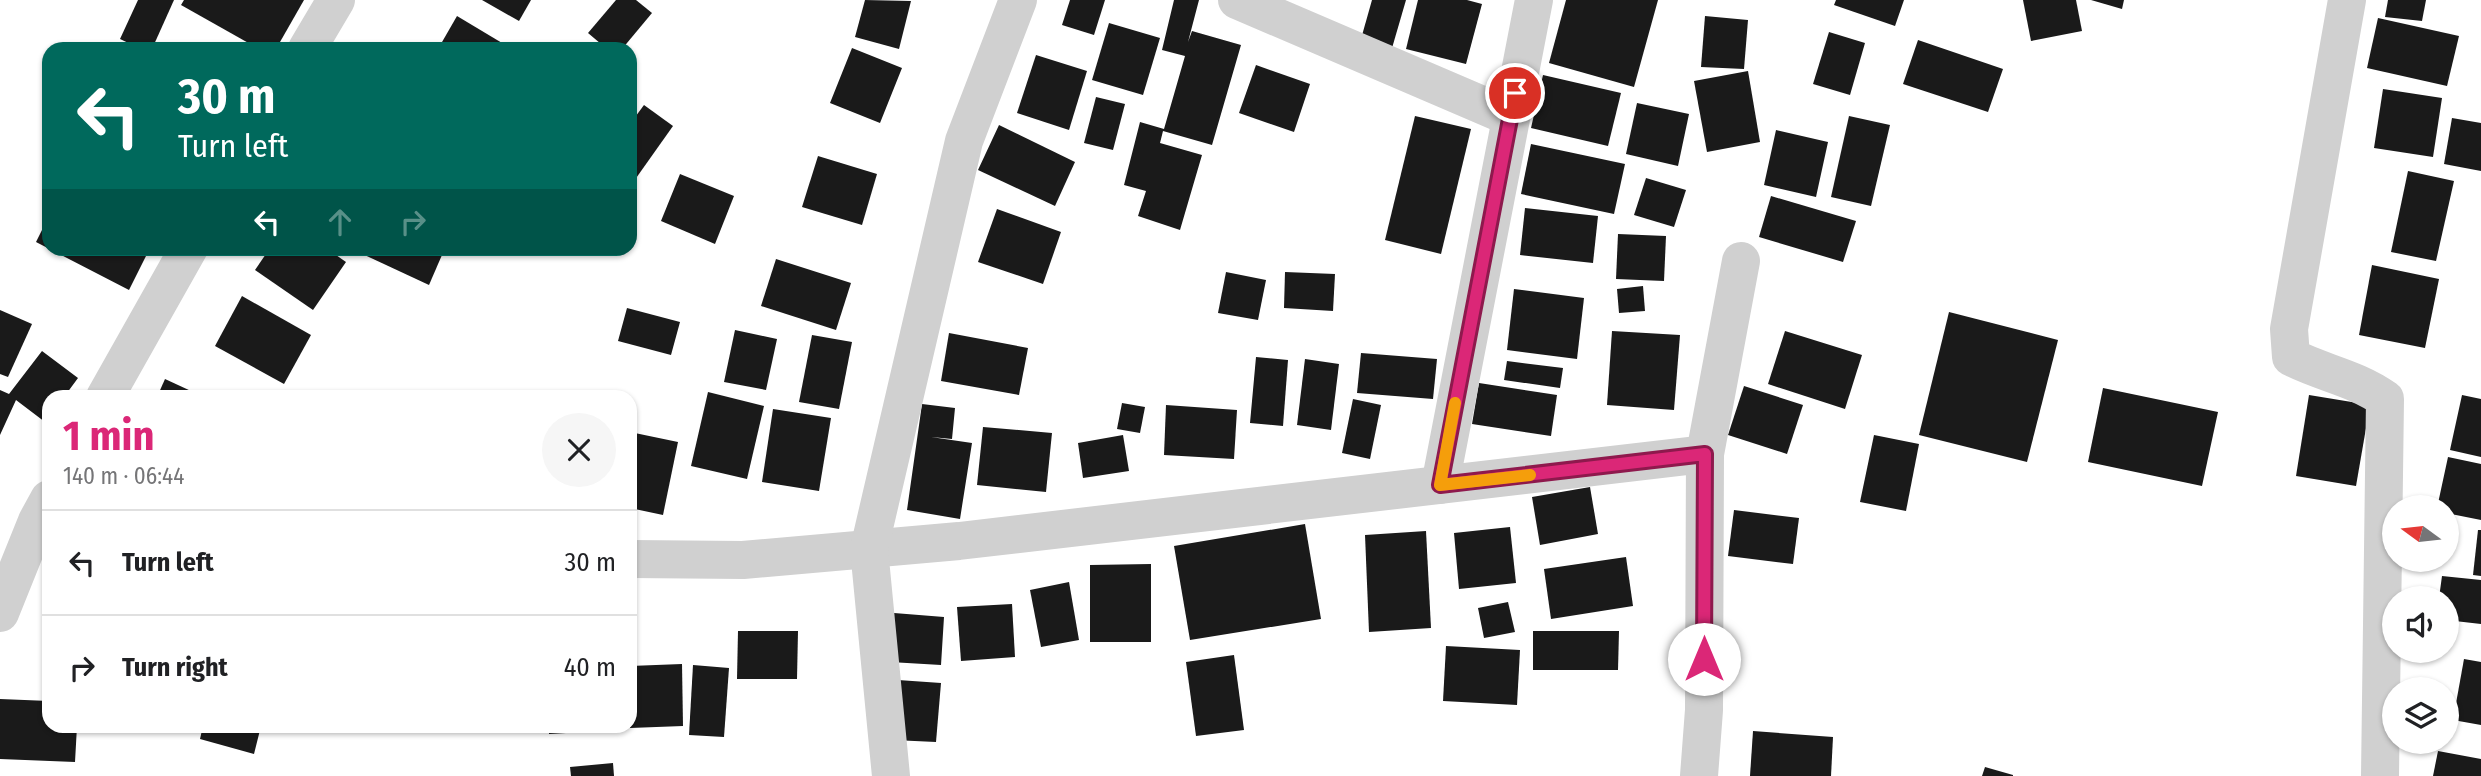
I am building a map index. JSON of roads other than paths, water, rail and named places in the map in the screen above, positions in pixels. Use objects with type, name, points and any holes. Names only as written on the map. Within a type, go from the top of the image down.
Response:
[{"type":"street","points":[[311,42],[337,0]]},
{"type":"street","points":[[891,776],[869,549],[964,141],[1018,0]]},
{"type":"street","points":[[1237,0],[1510,117]]},
{"type":"street","points":[[1440,485],[1534,0]]},
{"type":"street","points":[[2347,0],[2289,329],[2291,357],[2310,367],[2364,384],[2385,399],[2380,776]]},
{"type":"street","points":[[109,390],[184,256]]},
{"type":"street","points":[[1699,776],[1704,710],[1705,454],[1741,261]]},
{"type":"street","points":[[637,559],[744,560],[869,549],[1705,454]]},
{"type":"street","points":[[0,613],[42,521]]}]
